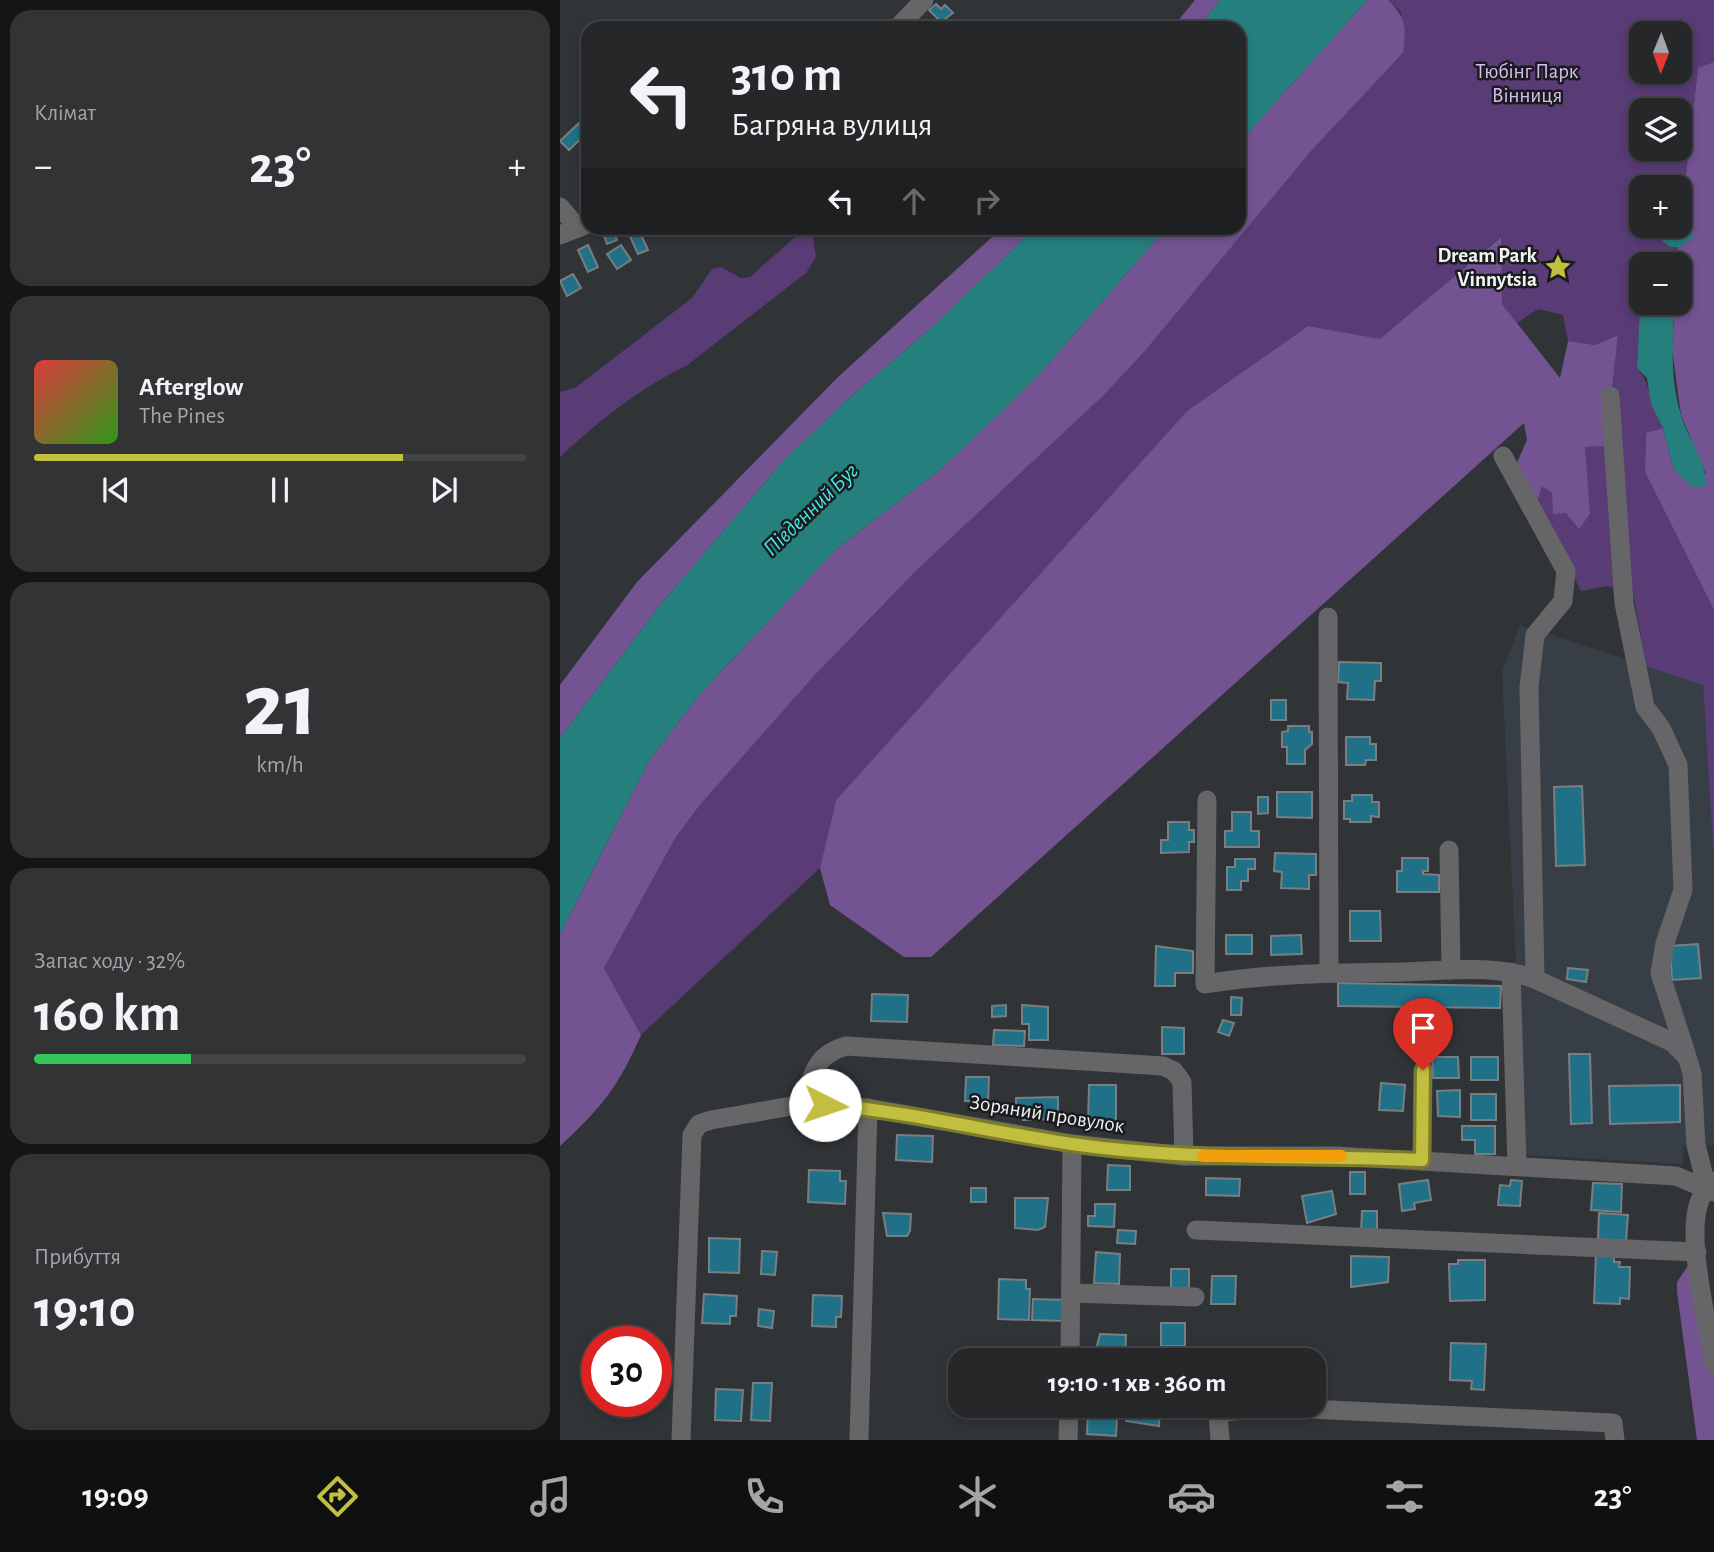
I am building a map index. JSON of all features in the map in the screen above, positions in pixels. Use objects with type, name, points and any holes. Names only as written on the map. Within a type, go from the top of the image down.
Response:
[{"type":"street","points":[[904,21],[924,0]]},
{"type":"street","points":[[560,207],[575,229]]},
{"type":"street","points":[[1610,396],[1624,603],[1645,707],[1661,728],[1678,765],[1683,890],[1665,943],[1660,973],[1692,1073],[1699,1166],[1712,1187],[1699,1203],[1697,1252],[1714,1364]]},
{"type":"street","points":[[1503,456],[1566,571],[1563,601],[1535,635],[1529,687],[1535,979]]},
{"type":"street","points":[[1328,617],[1329,973]]},
{"type":"street","points":[[1207,800],[1206,984],[1263,975],[1511,972],[1535,979],[1671,1042],[1687,1057]]},
{"type":"street","points":[[1449,850],[1451,971]]},
{"type":"street","points":[[1511,972],[1517,1166]]},
{"type":"street","points":[[803,1104],[816,1068],[828,1051],[846,1046],[1163,1066],[1174,1071],[1182,1082],[1184,1156]]},
{"type":"street","points":[[1422,1160],[1423,1070]]},
{"type":"street","name":"Зоряний провулок","points":[[681,1440],[692,1135],[699,1124],[711,1120],[803,1104],[868,1108],[1072,1144],[1184,1156],[1337,1156],[1422,1160],[1676,1176],[1712,1187]]},
{"type":"street","points":[[859,1440],[868,1108]]},
{"type":"street","points":[[1070,1348],[1072,1144]]},
{"type":"street","points":[[1195,1230],[1697,1252]]},
{"type":"street","points":[[1072,1293],[1195,1297]]},
{"type":"street","points":[[1220,1440],[1218,1413],[1267,1407],[1613,1423],[1615,1440]]},
{"type":"street","points":[[1068,1440],[1069,1418]]},
{"type":"shaded area","points":[[1195,0],[1220,0],[1204,21],[1178,21]]},
{"type":"shaded area","points":[[1367,0],[1388,0],[1399,12],[1405,30],[1403,53],[1313,149],[1246,230],[1246,135]]},
{"type":"shaded area","points":[[1714,62],[1714,610],[1645,472],[1646,433],[1663,428],[1674,470],[1706,474],[1681,415],[1672,349],[1674,315],[1692,315],[1692,252],[1677,252],[1679,238],[1692,238],[1692,175],[1686,175],[1688,161],[1692,161],[1692,121],[1698,68]]},
{"type":"shaded area","points":[[994,235],[1028,235],[930,329],[848,399],[784,460],[660,605],[560,738],[560,685],[637,582],[838,377]]},
{"type":"shaded area","points":[[1160,235],[1241,235],[1145,351],[1103,396],[918,569],[814,676],[700,805],[676,837],[604,968],[641,1035],[616,1084],[587,1120],[560,1146],[560,934],[650,759],[701,693],[835,550],[941,469],[1043,370]]},
{"type":"shaded area","points":[[1501,237],[1502,304],[1560,378],[1568,341],[1595,345],[1618,335],[1605,446],[1585,447],[1590,514],[1579,529],[1566,513],[1553,514],[1552,493],[1542,486],[1536,506],[1516,465],[1527,440],[1524,423],[931,957],[904,957],[830,905],[820,868],[836,800],[1187,411],[1308,326],[1380,339]]},
{"type":"shaded area","points":[[1520,625],[1703,684],[1714,863],[1714,1145],[1683,1145],[1683,1164],[1525,1155],[1502,672]]},
{"type":"shaded area","points":[[1697,1252],[1714,1364],[1714,1440],[1697,1440],[1677,1292],[1677,1282]]},
{"type":"green space","name":"Тюбінг Парк Вінниця","points":[[1388,0],[1714,0],[1714,62],[1698,69],[1692,122],[1692,98],[1629,98],[1629,161],[1688,161],[1686,175],[1629,175],[1629,238],[1679,238],[1677,252],[1629,252],[1629,315],[1640,315],[1637,368],[1645,380],[1663,428],[1646,434],[1645,472],[1714,610],[1714,863],[1703,685],[1646,666],[1634,597],[1608,586],[1581,591],[1536,506],[1542,485],[1552,493],[1555,504],[1585,447],[1618,335],[1595,345],[1568,341],[1563,315],[1538,309],[1517,323],[1502,304],[1500,237],[1380,340],[1308,326],[1187,411],[836,800],[820,868],[641,1035],[604,968],[676,837],[700,805],[814,676],[918,569],[1103,396],[1145,351],[1241,235],[1246,235],[1246,230],[1313,149],[1403,53],[1401,12]]},
{"type":"green space","points":[[808,235],[813,238],[816,257],[806,273],[686,366],[620,407],[560,457],[560,392],[575,388],[692,298],[712,269],[721,267],[741,278],[750,277],[794,238]]},
{"type":"water","points":[[1220,0],[1367,0],[1246,135],[1246,21],[1204,21]]},
{"type":"water","points":[[1692,234],[1693,238],[1680,247],[1670,247],[1659,238],[1692,238]]},
{"type":"water","name":"Південний Буг","points":[[1028,235],[1160,235],[1043,370],[1004,409],[941,469],[835,550],[701,693],[650,759],[560,934],[560,738],[660,605],[784,460],[848,399],[930,329]]},
{"type":"water","points":[[1640,315],[1674,315],[1673,374],[1677,402],[1704,468],[1706,486],[1692,487],[1674,470],[1663,428],[1651,404],[1647,378],[1637,368]]},
{"type":"building","points":[[936,4],[941,9],[945,5],[953,13],[940,21],[929,10]]},
{"type":"building","points":[[579,123],[581,139],[569,150],[560,141]]},
{"type":"building","points":[[604,235],[615,235],[617,240],[607,244]]},
{"type":"building","points":[[629,235],[641,235],[648,250],[638,254]]},
{"type":"building","points":[[588,245],[598,267],[588,272],[578,250]]},
{"type":"building","points":[[621,245],[631,260],[617,269],[607,254]]},
{"type":"building","points":[[573,274],[581,288],[567,296],[560,281]]},
{"type":"building","points":[[1339,662],[1381,663],[1381,681],[1375,681],[1374,700],[1347,699],[1348,683],[1338,682]]},
{"type":"building","points":[[1271,700],[1286,700],[1286,720],[1271,720]]},
{"type":"building","points":[[1288,726],[1309,726],[1309,732],[1312,732],[1312,744],[1305,750],[1305,764],[1287,764],[1287,747],[1282,747],[1282,732],[1288,731]]},
{"type":"building","points":[[1346,737],[1370,737],[1370,744],[1376,744],[1376,760],[1366,760],[1365,765],[1346,765]]},
{"type":"building","points":[[1582,786],[1585,865],[1556,866],[1554,787]]},
{"type":"building","points":[[1277,792],[1312,792],[1312,818],[1277,817]]},
{"type":"building","points":[[1352,795],[1372,795],[1372,802],[1379,802],[1379,817],[1371,816],[1371,822],[1350,822],[1350,819],[1344,819],[1344,801],[1352,801]]},
{"type":"building","points":[[1258,797],[1268,797],[1268,813],[1258,814]]},
{"type":"building","points":[[1232,812],[1251,812],[1251,831],[1259,831],[1259,847],[1225,847],[1225,831],[1232,831]]},
{"type":"building","points":[[1168,822],[1189,822],[1189,830],[1194,830],[1194,842],[1189,842],[1189,852],[1161,853],[1161,840],[1168,840]]},
{"type":"building","points":[[1275,853],[1316,854],[1316,875],[1309,875],[1309,889],[1281,888],[1282,872],[1274,871]]},
{"type":"building","points":[[1402,858],[1428,858],[1428,871],[1423,871],[1423,874],[1439,875],[1439,892],[1397,892],[1397,871],[1402,871]]},
{"type":"building","points":[[1235,859],[1255,859],[1255,869],[1248,869],[1248,881],[1241,881],[1241,890],[1227,890],[1227,867],[1235,867]]},
{"type":"building","points":[[1350,911],[1380,911],[1381,941],[1350,941]]},
{"type":"building","points":[[1226,935],[1252,935],[1252,954],[1226,954]]},
{"type":"building","points":[[1301,935],[1302,954],[1271,955],[1271,936]]},
{"type":"building","points":[[1698,944],[1701,978],[1672,980],[1670,946]]},
{"type":"building","points":[[1156,946],[1193,951],[1193,973],[1175,973],[1175,986],[1155,986]]},
{"type":"building","points":[[1568,968],[1588,970],[1586,982],[1567,979]]},
{"type":"building","points":[[1338,983],[1501,986],[1500,1008],[1338,1006]]},
{"type":"building","points":[[872,994],[908,995],[907,1022],[871,1021]]},
{"type":"building","points":[[1231,997],[1242,998],[1241,1015],[1231,1015]]},
{"type":"building","points":[[1006,1005],[1006,1016],[992,1017],[992,1006]]},
{"type":"building","points":[[1022,1005],[1048,1007],[1048,1040],[1029,1040],[1029,1024],[1022,1024]]},
{"type":"building","points":[[1223,1020],[1234,1023],[1229,1036],[1218,1032]]},
{"type":"building","points":[[1162,1027],[1184,1028],[1184,1054],[1162,1054]]},
{"type":"building","points":[[994,1030],[1025,1031],[1024,1046],[993,1045]]},
{"type":"building","points":[[1569,1054],[1590,1054],[1592,1123],[1571,1124]]},
{"type":"building","points":[[1432,1057],[1458,1057],[1459,1078],[1433,1078]]},
{"type":"building","points":[[1471,1057],[1498,1057],[1498,1080],[1471,1080]]},
{"type":"building","points":[[966,1077],[989,1077],[988,1102],[965,1101]]},
{"type":"building","points":[[1381,1083],[1405,1085],[1403,1111],[1379,1110]]},
{"type":"building","points":[[1089,1085],[1116,1085],[1116,1125],[1088,1125]]},
{"type":"building","points":[[1680,1085],[1680,1122],[1610,1124],[1609,1086]]},
{"type":"building","points":[[1460,1090],[1460,1117],[1438,1116],[1437,1091]]},
{"type":"building","points":[[1471,1094],[1496,1094],[1496,1120],[1471,1120]]},
{"type":"building","points":[[1058,1097],[1058,1119],[1023,1120],[1023,1111],[1016,1111],[1016,1098]]},
{"type":"building","points":[[1462,1126],[1495,1126],[1495,1154],[1475,1154],[1475,1140],[1462,1140]]},
{"type":"building","points":[[897,1135],[933,1136],[932,1162],[896,1160]]},
{"type":"building","points":[[1108,1165],[1130,1166],[1130,1190],[1107,1190]]},
{"type":"building","points":[[809,1170],[840,1171],[840,1181],[846,1181],[845,1204],[808,1202]]},
{"type":"building","points":[[1350,1172],[1365,1172],[1365,1194],[1350,1194]]},
{"type":"building","points":[[1206,1178],[1240,1179],[1239,1196],[1206,1195]]},
{"type":"building","points":[[1428,1180],[1431,1200],[1414,1203],[1415,1209],[1402,1211],[1399,1184]]},
{"type":"building","points":[[1511,1180],[1522,1181],[1520,1206],[1498,1205],[1500,1185],[1510,1186]]},
{"type":"building","points":[[1593,1183],[1622,1184],[1621,1212],[1591,1210]]},
{"type":"building","points":[[971,1188],[986,1188],[986,1202],[971,1202]]},
{"type":"building","points":[[1332,1191],[1336,1214],[1307,1223],[1302,1196]]},
{"type":"building","points":[[1015,1198],[1048,1198],[1045,1227],[1038,1230],[1015,1228]]},
{"type":"building","points":[[1095,1204],[1115,1204],[1114,1227],[1088,1226],[1088,1216],[1095,1216]]},
{"type":"building","points":[[1362,1211],[1377,1211],[1377,1234],[1361,1233]]},
{"type":"building","points":[[883,1213],[911,1214],[907,1236],[887,1236]]},
{"type":"building","points":[[1599,1213],[1628,1215],[1626,1241],[1598,1239]]},
{"type":"building","points":[[1118,1230],[1136,1231],[1135,1244],[1117,1243]]},
{"type":"building","points":[[709,1238],[740,1239],[739,1273],[709,1272]]},
{"type":"building","points":[[762,1251],[777,1252],[775,1275],[761,1274]]},
{"type":"building","points":[[1096,1252],[1120,1254],[1119,1284],[1094,1283]]},
{"type":"building","points":[[1596,1255],[1614,1256],[1614,1262],[1620,1262],[1619,1267],[1630,1267],[1629,1299],[1620,1298],[1620,1304],[1594,1303]]},
{"type":"building","points":[[1351,1256],[1389,1257],[1388,1282],[1351,1287]]},
{"type":"building","points":[[1458,1260],[1485,1260],[1485,1300],[1450,1301],[1449,1264],[1458,1264]]},
{"type":"building","points":[[1171,1269],[1189,1269],[1189,1289],[1171,1289]]},
{"type":"building","points":[[1212,1276],[1236,1276],[1235,1304],[1211,1304]]},
{"type":"building","points":[[999,1279],[1026,1280],[1026,1289],[1030,1289],[1029,1320],[998,1319]]},
{"type":"building","points":[[704,1294],[737,1296],[736,1316],[730,1316],[730,1324],[702,1323]]},
{"type":"building","points":[[813,1295],[842,1296],[841,1317],[836,1317],[836,1327],[812,1326]]},
{"type":"building","points":[[1033,1299],[1067,1300],[1066,1321],[1032,1320]]},
{"type":"building","points":[[759,1309],[774,1311],[772,1328],[758,1326]]},
{"type":"building","points":[[1161,1323],[1185,1323],[1185,1346],[1161,1346]]},
{"type":"building","points":[[1100,1334],[1126,1335],[1125,1348],[1096,1348]]},
{"type":"building","points":[[1451,1343],[1486,1344],[1484,1390],[1471,1389],[1472,1381],[1450,1380]]},
{"type":"building","points":[[753,1383],[772,1383],[770,1421],[751,1420]]},
{"type":"building","points":[[716,1389],[743,1390],[741,1421],[715,1420]]},
{"type":"building","points":[[1088,1418],[1117,1418],[1116,1436],[1087,1434]]},
{"type":"building","points":[[1126,1418],[1159,1418],[1159,1426],[1126,1421]]},
{"type":"slow traffic","points":[[1203,1156],[1341,1156]]},
{"type":"place","name":"Dream Park Vinnytsia","points":[[1558,267]]},
{"type":"route","points":[[825,1105],[868,1108],[1072,1144],[1184,1156],[1337,1156],[1422,1160],[1423,1070]]}]
